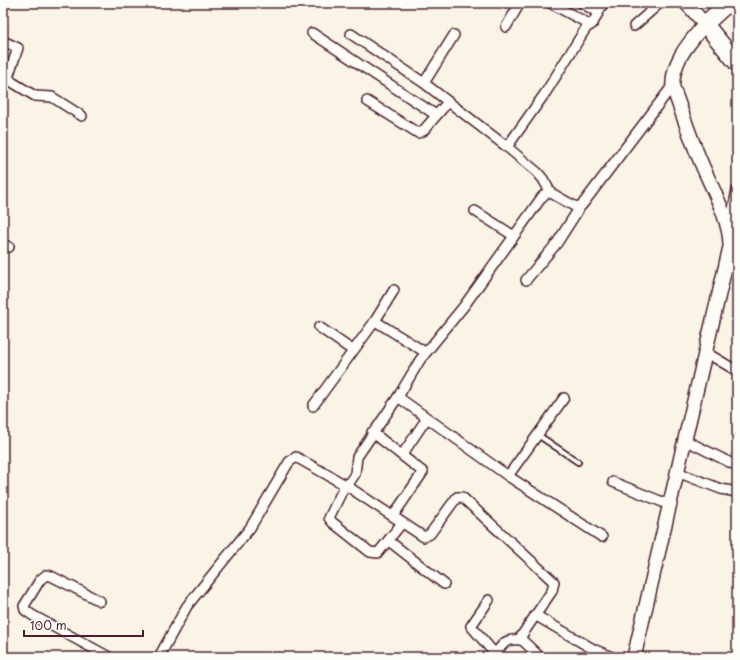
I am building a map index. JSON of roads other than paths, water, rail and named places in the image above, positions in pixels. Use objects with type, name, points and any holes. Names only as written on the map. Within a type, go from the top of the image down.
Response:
[{"type":"highway","points":[[725,5],[705,24],[737,63]]},
{"type":"street","points":[[506,27],[520,3]]},
{"type":"street","points":[[550,3],[591,25]]},
{"type":"street","points":[[582,3],[598,13]]},
{"type":"street","points":[[507,147],[546,92],[586,28],[591,25],[604,3]]},
{"type":"street","points":[[634,26],[660,3]]},
{"type":"street","points":[[686,3],[705,24],[681,55],[672,76],[673,85],[684,118],[733,230]]},
{"type":"street","points":[[312,33],[436,116]]},
{"type":"street","points":[[351,34],[424,83],[507,147],[537,172],[551,193],[573,206],[580,207]]},
{"type":"street","points":[[424,83],[454,35]]},
{"type":"street","points":[[3,41],[18,48],[8,77],[12,82],[35,96],[55,99],[82,116]]},
{"type":"street","points":[[526,280],[557,243],[580,207],[673,85]]},
{"type":"street","points":[[367,101],[418,133],[423,131],[448,102]]},
{"type":"street","points":[[634,657],[730,246],[737,190]]},
{"type":"street","points":[[402,523],[378,553],[373,553],[332,522],[329,516],[346,486],[355,474],[357,457],[372,432],[398,396],[425,352],[464,306],[544,195],[551,193]]},
{"type":"street","points":[[475,211],[514,236]]},
{"type":"street","points":[[313,406],[347,360],[352,350],[375,321],[394,290]]},
{"type":"street","points":[[375,321],[425,352]]},
{"type":"street","points":[[319,327],[352,350]]},
{"type":"street","points":[[705,352],[737,371]]},
{"type":"street","points":[[398,396],[508,476],[602,537]]},
{"type":"street","points":[[508,476],[564,398]]},
{"type":"street","points":[[402,455],[427,418]]},
{"type":"street","points":[[372,432],[423,473],[393,516]]},
{"type":"street","points":[[684,440],[737,466]]},
{"type":"street","points":[[159,657],[187,606],[250,528],[291,459],[296,457],[301,458],[346,486],[393,516],[422,537],[426,537],[457,497],[462,498],[553,580],[554,588],[521,637],[521,640]]},
{"type":"street","points":[[677,472],[721,489],[737,492]]},
{"type":"street","points":[[612,482],[670,505]]},
{"type":"street","points":[[388,541],[444,584]]},
{"type":"street","points":[[100,601],[48,575],[42,577],[24,606],[27,612],[109,657]]},
{"type":"street","points":[[489,600],[471,626],[494,656],[505,641],[510,639],[521,640],[540,657]]},
{"type":"street","points":[[536,615],[592,649],[612,657]]},
{"type":"lane","points":[[538,435],[578,462]]}]
